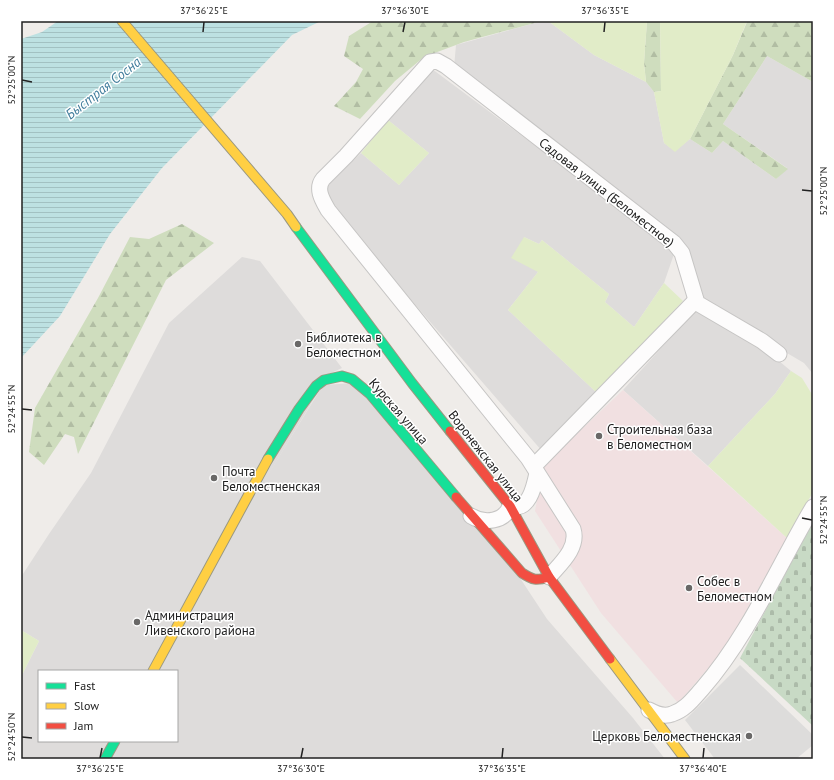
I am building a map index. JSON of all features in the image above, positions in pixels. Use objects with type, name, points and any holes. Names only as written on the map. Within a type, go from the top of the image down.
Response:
[{"type":"street","name":"Воронежская улица","points":[[122,21],[287,214],[412,384],[510,506],[549,578],[685,759]]},
{"type":"street","name":"Садовая улица (Беломестное)","points":[[536,470],[328,210],[320,192],[320,183],[323,179],[346,156],[430,62],[437,61],[446,66],[674,243],[682,253],[696,300]]},
{"type":"street","points":[[470,515],[481,520],[496,519],[505,515],[510,506],[520,506],[527,502],[532,492],[536,470],[696,300],[697,303],[762,341],[778,354]]},
{"type":"street","name":"Курская улица","points":[[154,670],[260,471],[299,409],[316,386],[324,380],[339,376],[354,380],[370,394],[470,515],[522,572],[535,580],[549,578]]},
{"type":"street","points":[[536,470],[573,529],[575,535],[572,548],[549,578]]},
{"type":"street","points":[[649,710],[664,715],[676,713],[690,703],[741,636],[813,507]]},
{"type":"street","points":[[105,759],[114,742]]},
{"type":"shaded area","points":[[542,21],[548,21],[594,55],[646,82],[654,92],[664,143],[675,151],[690,139],[712,153],[723,141],[776,179],[787,168],[723,124],[767,56],[813,82],[813,374],[804,363],[787,353],[742,320],[704,299],[684,245],[454,67],[456,45]]},
{"type":"shaded area","points":[[432,69],[634,219],[674,254],[664,283],[634,327],[605,302],[609,294],[542,240],[539,244],[524,237],[538,272],[508,310],[596,392],[542,451],[327,203],[324,188],[361,153],[399,185],[429,153],[388,120]]},
{"type":"shaded area","points":[[242,257],[260,261],[342,368],[329,374],[151,670],[38,670],[38,742],[110,742],[101,759],[21,759],[21,677],[39,641],[21,630],[21,577],[91,473],[169,323]]},
{"type":"shaded area","points":[[695,311],[755,341],[791,371],[775,394],[708,466],[623,390]]},
{"type":"shaded area","points":[[354,383],[520,578],[547,619],[633,718],[665,759],[110,759],[119,742],[178,742],[178,670],[159,670],[234,530],[323,385]]},
{"type":"shaded area","points":[[623,390],[787,538],[724,650],[678,703],[601,613],[535,511],[544,465]]},
{"type":"shaded area","points":[[740,665],[813,735],[813,745],[796,759],[715,759],[685,720]]},
{"type":"green space","points":[[373,21],[542,21],[464,42],[424,57],[395,81],[360,119],[334,106],[356,82],[363,69],[344,56],[349,36]]},
{"type":"green space","points":[[548,21],[647,21],[644,63],[646,82],[594,55]]},
{"type":"green space","points":[[647,21],[660,21],[661,91],[654,92],[646,82],[644,63]]},
{"type":"green space","points":[[660,21],[747,21],[733,55],[690,139],[675,152],[664,143],[654,92],[661,91]]},
{"type":"green space","points":[[745,21],[813,21],[813,82],[767,56],[723,124],[788,169],[776,179],[723,141],[712,153],[690,139],[733,55],[747,22]]},
{"type":"green space","points":[[388,120],[429,153],[399,185],[361,153]]},
{"type":"green space","points":[[182,224],[214,243],[166,280],[78,454],[74,437],[65,434],[44,465],[29,452],[35,408],[98,298],[130,237],[149,239]]},
{"type":"green space","points":[[524,237],[539,244],[542,240],[609,294],[605,302],[634,327],[664,283],[683,301],[596,392],[508,310],[538,272],[511,258]]},
{"type":"green space","points":[[791,371],[802,378],[813,396],[813,492],[787,538],[708,466],[775,394]]},
{"type":"green space","points":[[813,522],[813,726],[740,658]]},
{"type":"green space","points":[[21,630],[39,641],[21,677]]},
{"type":"water","name":"Быстрая Сосна","points":[[58,21],[321,21],[292,35],[162,168],[110,234],[60,316],[21,358],[21,39],[42,32]]},
{"type":"traffic: fast","points":[[296,227],[412,383],[450,431]]},
{"type":"traffic: fast","points":[[268,459],[299,409],[316,386],[324,380],[342,376],[352,379],[370,394],[456,497]]},
{"type":"traffic: fast","points":[[105,759],[114,742]]},
{"type":"traffic: slow","points":[[122,21],[287,214],[296,227]]},
{"type":"traffic: slow","points":[[154,670],[268,459]]},
{"type":"traffic: slow","points":[[610,659],[685,759]]},
{"type":"traffic: jam","points":[[450,431],[510,506],[549,577],[610,659]]},
{"type":"traffic: jam","points":[[456,497],[522,573],[535,579],[549,577]]},
{"type":"place","name":"Библиотека в Беломестном","points":[[298,344]]},
{"type":"place","name":"Строительная база в Беломестном","points":[[599,436]]},
{"type":"place","name":"Почта Беломестненская","points":[[214,478]]},
{"type":"place","name":"Собес в Беломестном","points":[[689,588]]},
{"type":"place","name":"Администрация Ливенского района","points":[[137,622]]},
{"type":"place","name":"Церковь Беломестненская","points":[[749,736]]}]
